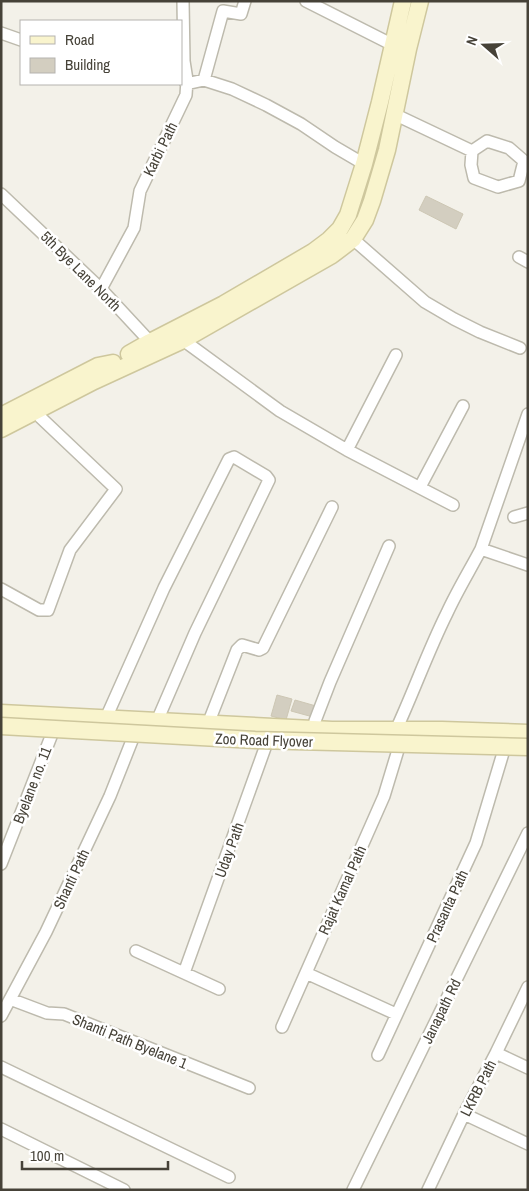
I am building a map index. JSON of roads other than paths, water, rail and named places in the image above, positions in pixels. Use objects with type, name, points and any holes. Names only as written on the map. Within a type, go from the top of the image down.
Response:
[{"type":"main road","points":[[2,417],[93,378],[155,346],[330,240],[348,216],[364,164],[403,1]]},
{"type":"main road","points":[[155,346],[183,340],[332,255],[353,239],[365,220],[387,150],[420,1]]},
{"type":"main road","points":[[2,417],[98,366],[116,366]]},
{"type":"main road","points":[[1,437],[108,382],[116,366]]},
{"type":"main road","points":[[1,712],[273,728],[528,733]]},
{"type":"main road","name":"Zoo Road Flyover","points":[[1,719],[314,734],[528,739]]},
{"type":"main road","name":"Zoo Road Flyover","points":[[1,726],[255,740],[528,747]]},
{"type":"main road","points":[[1,731],[266,747],[528,754]]},
{"type":"street","name":"Karbi Path","points":[[101,289],[134,228],[140,191],[186,95],[183,71],[183,1]]},
{"type":"street","points":[[204,80],[223,11],[241,14],[245,1]]},
{"type":"street","points":[[306,1],[393,45]]},
{"type":"street","points":[[1,33],[20,40]]},
{"type":"street","points":[[186,84],[204,80],[232,89],[301,124],[364,164]]},
{"type":"street","points":[[394,114],[472,151]]},
{"type":"street","points":[[488,141],[509,148],[524,161],[519,181],[498,188],[474,178],[472,151],[488,141]]},
{"type":"street","name":"5th Bye Lane North","points":[[1,194],[101,289],[155,346]]},
{"type":"street","points":[[353,239],[424,302],[480,332],[520,348]]},
{"type":"street","points":[[183,340],[280,411],[347,450],[453,505]]},
{"type":"street","points":[[347,450],[396,355]]},
{"type":"street","points":[[420,488],[463,406]]},
{"type":"street","points":[[396,730],[447,613],[481,548],[528,414]]},
{"type":"street","points":[[1,589],[39,610],[48,610],[70,550],[116,489],[40,417]]},
{"type":"street","points":[[106,718],[164,588],[229,459],[234,457],[266,476],[269,480],[195,633],[157,721]]},
{"type":"street","points":[[208,724],[236,650],[242,645],[259,650],[263,648],[332,507]]},
{"type":"street","points":[[514,516],[528,513]]},
{"type":"street","points":[[314,729],[315,720],[330,682],[389,546]]},
{"type":"street","points":[[481,548],[528,566]]},
{"type":"street","name":"Uday Path","points":[[184,973],[273,728]]},
{"type":"street","name":"Byelane no. 11","points":[[1,864],[52,734]]},
{"type":"street","name":"Shanti Path","points":[[1,1016],[46,932],[110,796],[133,738]]},
{"type":"street","name":"Rajat Kamal Path","points":[[282,1028],[384,796],[398,750]]},
{"type":"street","name":"Prasanta Path","points":[[378,1055],[476,843],[503,753]]},
{"type":"street","name":"Janapath Rd","points":[[353,1190],[528,833]]},
{"type":"street","points":[[136,951],[219,989]]},
{"type":"street","points":[[306,973],[396,1014]]},
{"type":"street","name":"LKRB Path","points":[[428,1190],[527,990]]},
{"type":"street","name":"Shanti Path Byelane 1","points":[[10,999],[47,1013],[64,1014],[249,1088]]},
{"type":"street","points":[[496,1054],[528,1068]]},
{"type":"street","points":[[1,1067],[229,1177]]},
{"type":"street","points":[[464,1114],[528,1144]]},
{"type":"street","points":[[1,1129],[124,1190]]}]
